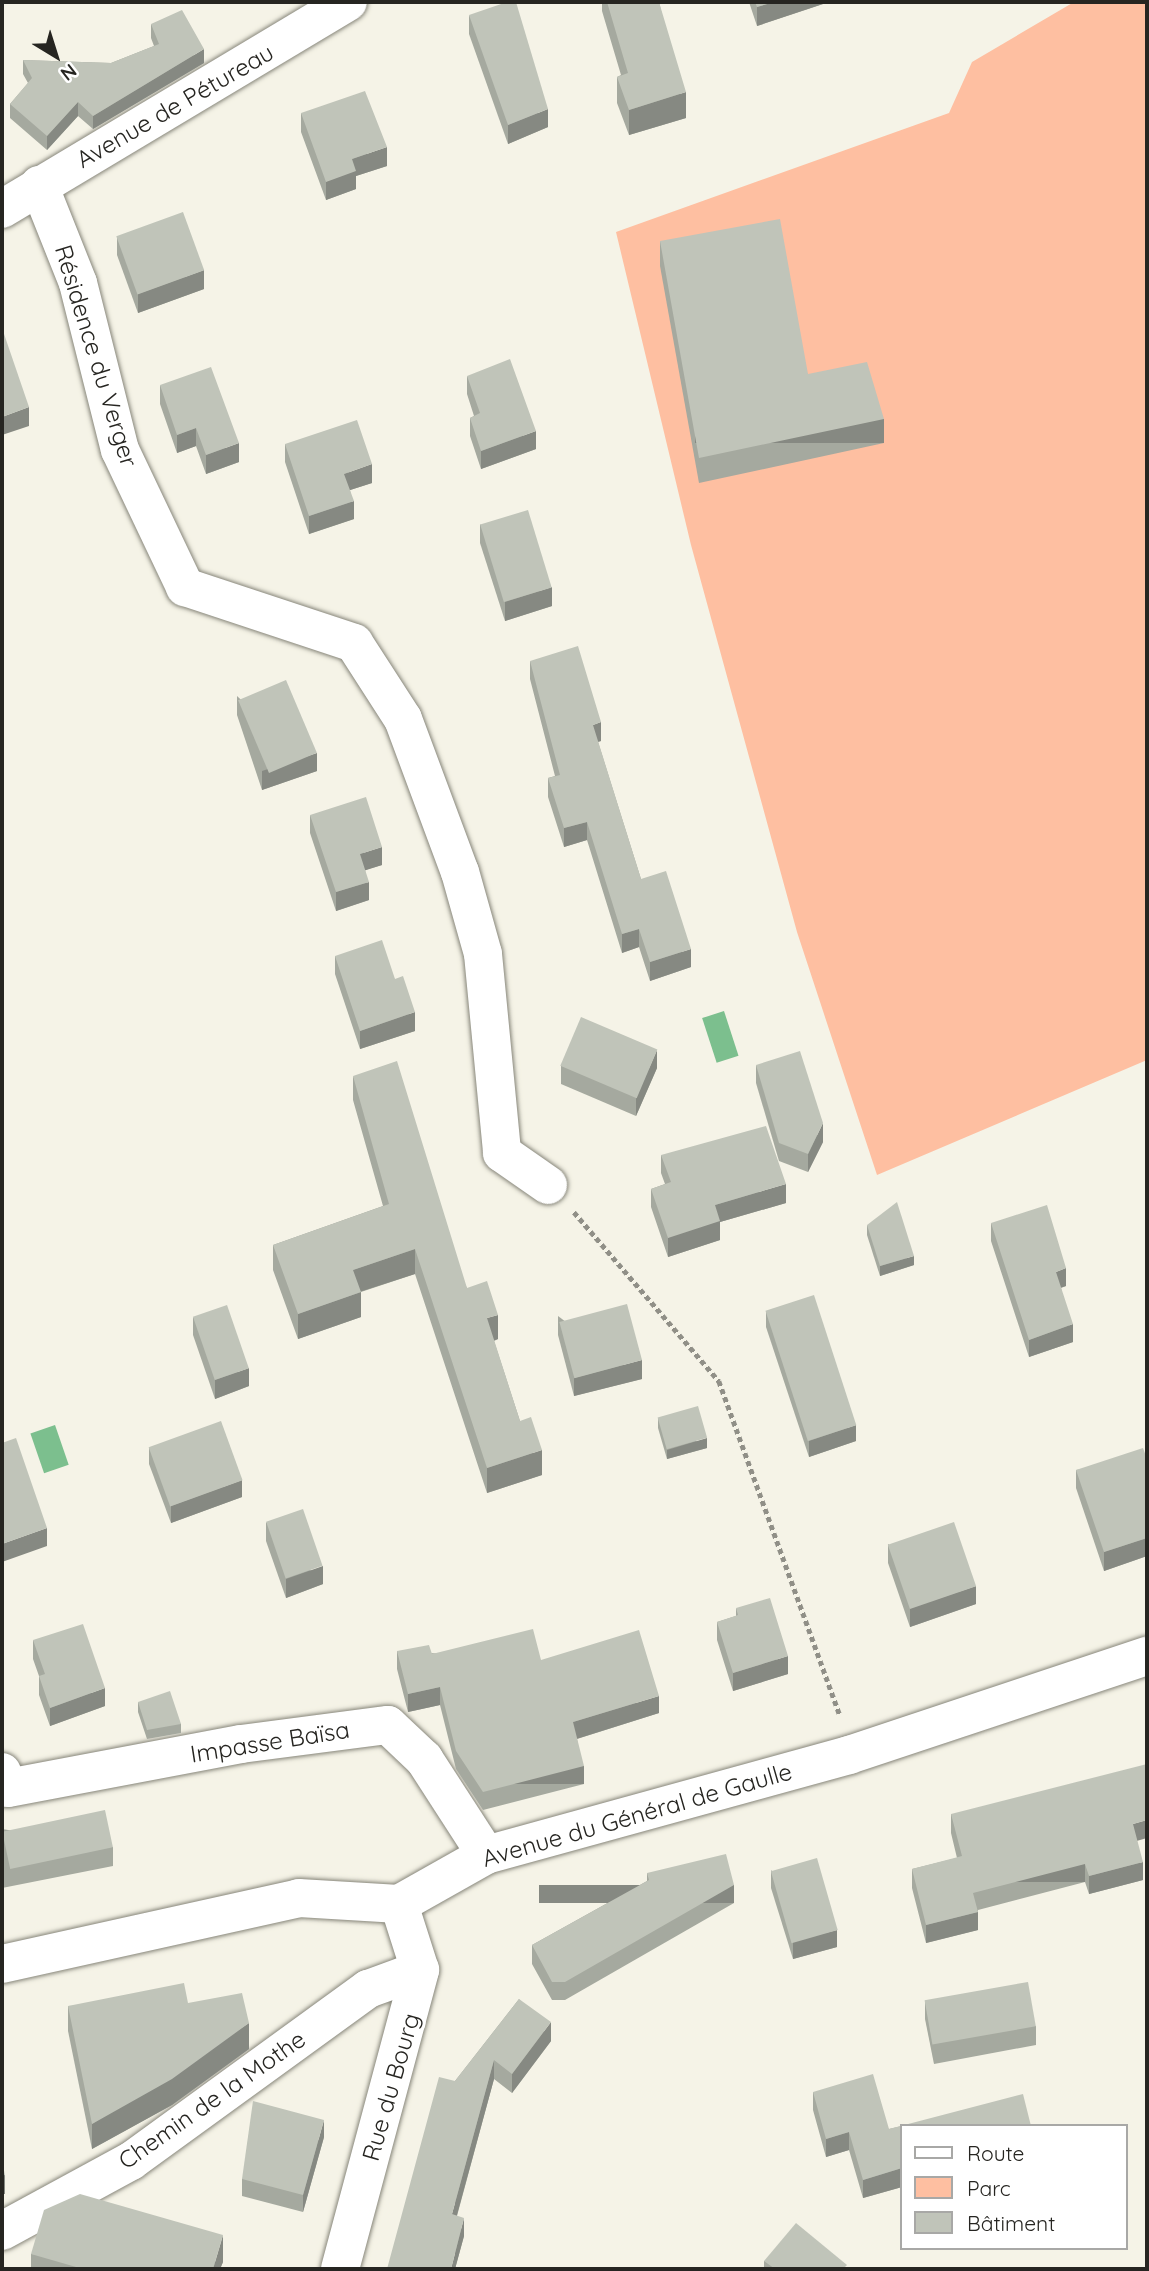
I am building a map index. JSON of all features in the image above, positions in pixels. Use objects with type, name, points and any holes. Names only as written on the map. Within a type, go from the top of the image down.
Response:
[{"type":"street","name":"Avenue de Pétureau","points":[[2,209],[348,2]]},
{"type":"street","name":"Résidence du Verger","points":[[39,185],[78,283],[120,450],[185,587],[354,643],[403,719],[460,872],[483,954],[502,1153],[548,1185]]},
{"type":"street","name":"Avenue du Général de Gaulle","points":[[398,1904],[486,1855],[849,1755],[1147,1656]]},
{"type":"street","name":"Impasse Baïsa","points":[[2,1772],[8,1788],[241,1744],[388,1725],[424,1759],[486,1855]]},
{"type":"street","points":[[2,1964],[299,1898],[398,1904],[420,1970]]},
{"type":"street","name":"Chemin de la Mothe","points":[[2,2231],[131,2161],[368,1989],[420,1970]]},
{"type":"street","name":"Rue du Bourg","points":[[340,2269],[420,1970]]},
{"type":"path","points":[[548,1185],[662,1308],[719,1381],[838,1708],[849,1755]]},
{"type":"green space","points":[[1074,2],[1147,2],[1147,1060],[877,1175],[797,932],[691,545],[616,232],[949,113],[972,62]]},
{"type":"shaded area","points":[[724,1011],[739,1056],[717,1063],[702,1018]]},
{"type":"shaded area","points":[[55,1425],[69,1465],[44,1473],[30,1433]]},
{"type":"building","points":[[507,2],[516,2],[548,109],[508,125],[469,15]]},
{"type":"building","points":[[607,2],[659,2],[686,92],[629,110],[617,77],[628,73]]},
{"type":"building","points":[[755,2],[774,2],[757,7]]},
{"type":"building","points":[[182,10],[204,49],[93,116],[78,102],[47,136],[10,104],[32,78],[23,60],[111,63],[159,44],[151,24]]},
{"type":"building","points":[[365,91],[387,147],[352,159],[356,171],[326,182],[301,113]]},
{"type":"building","points":[[183,212],[204,270],[137,295],[116,236]]},
{"type":"building","points":[[780,219],[808,374],[867,362],[884,419],[699,458],[660,241]]},
{"type":"building","points":[[2,328],[29,407],[2,417]]},
{"type":"building","points":[[510,359],[536,431],[481,451],[470,418],[480,413],[467,376]]},
{"type":"building","points":[[211,367],[239,443],[206,455],[196,428],[177,435],[160,385]]},
{"type":"building","points":[[357,420],[372,464],[344,474],[354,501],[309,516],[285,444]]},
{"type":"building","points":[[528,510],[552,587],[504,602],[480,525]]},
{"type":"building","points":[[578,646],[601,722],[593,725],[641,879],[666,871],[691,949],[650,962],[639,929],[622,934],[587,822],[564,828],[548,778],[560,775],[530,661]]},
{"type":"building","points":[[286,680],[317,753],[269,773],[238,700]]},
{"type":"building","points":[[366,797],[382,847],[360,854],[369,882],[336,892],[310,815]]},
{"type":"building","points":[[382,940],[395,979],[403,976],[415,1012],[360,1031],[335,956]]},
{"type":"building","points":[[581,1017],[657,1049],[637,1098],[560,1066]]},
{"type":"building","points":[[800,1051],[823,1123],[808,1154],[779,1143],[756,1065]]},
{"type":"building","points":[[397,1061],[467,1288],[487,1281],[498,1315],[487,1318],[520,1421],[531,1417],[542,1450],[487,1468],[415,1249],[353,1270],[361,1292],[298,1314],[273,1245],[389,1204],[353,1076]]},
{"type":"building","points":[[766,1126],[786,1184],[715,1205],[720,1221],[668,1238],[651,1189],[671,1182],[661,1155]]},
{"type":"building","points":[[897,1202],[914,1256],[880,1266],[867,1225]]},
{"type":"building","points":[[1047,1205],[1066,1268],[1056,1272],[1073,1324],[1029,1340],[991,1223]]},
{"type":"building","points":[[814,1295],[856,1425],[808,1441],[765,1311]]},
{"type":"building","points":[[627,1304],[642,1360],[574,1378],[559,1322]]},
{"type":"building","points":[[227,1305],[249,1368],[215,1380],[193,1317]]},
{"type":"building","points":[[698,1406],[707,1438],[667,1449],[658,1418]]},
{"type":"building","points":[[221,1421],[243,1480],[170,1507],[149,1447]]},
{"type":"building","points":[[16,1438],[47,1528],[2,1544],[2,1443]]},
{"type":"building","points":[[1143,1448],[1147,1459],[1147,1538],[1104,1552],[1076,1470]]},
{"type":"building","points":[[303,1509],[323,1566],[286,1578],[266,1522]]},
{"type":"building","points":[[954,1522],[976,1586],[910,1609],[888,1545]]},
{"type":"building","points":[[770,1598],[788,1656],[733,1673],[717,1622],[738,1615],[736,1608]]},
{"type":"building","points":[[83,1624],[105,1688],[50,1708],[39,1676],[45,1674],[33,1640]]},
{"type":"building","points":[[533,1629],[541,1660],[639,1630],[659,1696],[573,1722],[584,1766],[483,1792],[456,1751],[440,1687],[408,1694],[397,1651],[429,1645],[432,1654]]},
{"type":"building","points":[[170,1691],[181,1724],[147,1730],[138,1702]]},
{"type":"building","points":[[1147,1764],[1147,1820],[1133,1824],[1143,1862],[1089,1876],[1085,1864],[973,1893],[978,1912],[926,1925],[912,1869],[962,1856],[951,1814]]},
{"type":"building","points":[[105,1810],[113,1847],[10,1869],[2,1832]]},
{"type":"building","points":[[726,1854],[734,1885],[565,1982],[552,1982],[532,1945],[649,1880],[647,1873]]},
{"type":"building","points":[[817,1858],[838,1930],[792,1943],[771,1871]]},
{"type":"building","points":[[1028,1982],[1036,2026],[932,2045],[925,2000]]},
{"type":"building","points":[[184,1983],[188,2003],[242,1993],[249,2023],[172,2079],[92,2124],[68,2006]]},
{"type":"building","points":[[519,1999],[551,2022],[512,2074],[494,2060],[452,2214],[464,2218],[451,2269],[387,2269],[439,2077],[455,2081]]},
{"type":"building","points":[[873,2074],[889,2129],[900,2126],[900,2169],[863,2180],[849,2132],[826,2139],[813,2092]]},
{"type":"building","points":[[1023,2094],[1030,2124],[908,2124]]},
{"type":"building","points":[[253,2101],[324,2120],[303,2195],[242,2179]]},
{"type":"building","points":[[80,2194],[223,2235],[213,2269],[83,2269],[31,2254],[44,2210]]},
{"type":"building","points":[[796,2223],[847,2265],[843,2269],[775,2269],[764,2261]]}]
